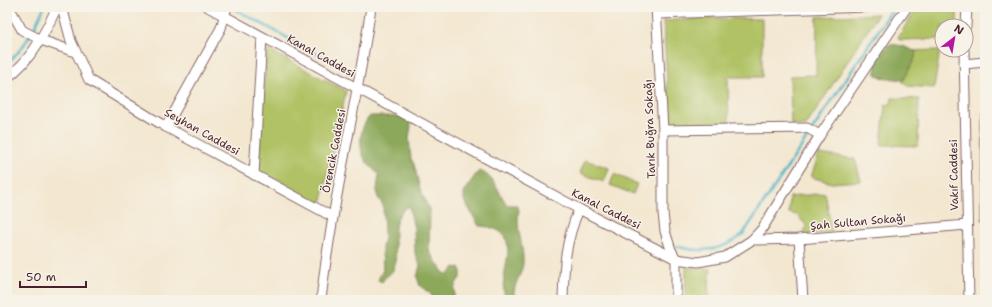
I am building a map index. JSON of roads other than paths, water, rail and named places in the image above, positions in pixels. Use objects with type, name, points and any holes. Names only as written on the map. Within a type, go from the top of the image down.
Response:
[{"type":"street","points":[[9,7],[22,30],[39,39],[75,52]]},
{"type":"street","points":[[7,78],[23,65],[57,7]]},
{"type":"street","name":"Seyhan Caddesi","points":[[62,7],[75,52],[89,80],[166,127],[333,217]]},
{"type":"street","name":"Kanal Caddesi","points":[[208,7],[226,11],[262,37],[579,209],[676,259],[698,262],[716,260],[737,251],[752,240],[775,210],[820,135],[907,7]]},
{"type":"street","name":"Örencik Caddesi","points":[[321,300],[333,217],[358,90],[371,7]]},
{"type":"street","points":[[657,10],[866,7]]},
{"type":"street","points":[[966,18],[967,7]]},
{"type":"street","name":"Tarık Buğra Sokağı","points":[[657,10],[663,130],[663,213],[665,231],[671,250],[676,259]]},
{"type":"street","points":[[166,127],[221,28],[226,11]]},
{"type":"street","points":[[254,175],[262,37]]},
{"type":"street","name":"Vakıf Caddesi","points":[[964,58],[969,300]]},
{"type":"street","points":[[964,64],[985,62]]},
{"type":"street","points":[[663,130],[807,128],[820,135]]},
{"type":"street","points":[[563,300],[565,250],[569,233],[579,209]]},
{"type":"street","name":"Şah Sultan Sokağı","points":[[752,240],[799,239],[967,225]]},
{"type":"street","points":[[799,239],[803,300]]},
{"type":"street","points":[[676,259],[676,300]]},
{"type":"waterway","points":[[7,63],[19,51],[29,37],[44,7]]},
{"type":"waterway","points":[[231,7],[352,73]]},
{"type":"waterway","points":[[677,246],[694,250],[712,249],[728,244],[743,234],[894,7]]}]
